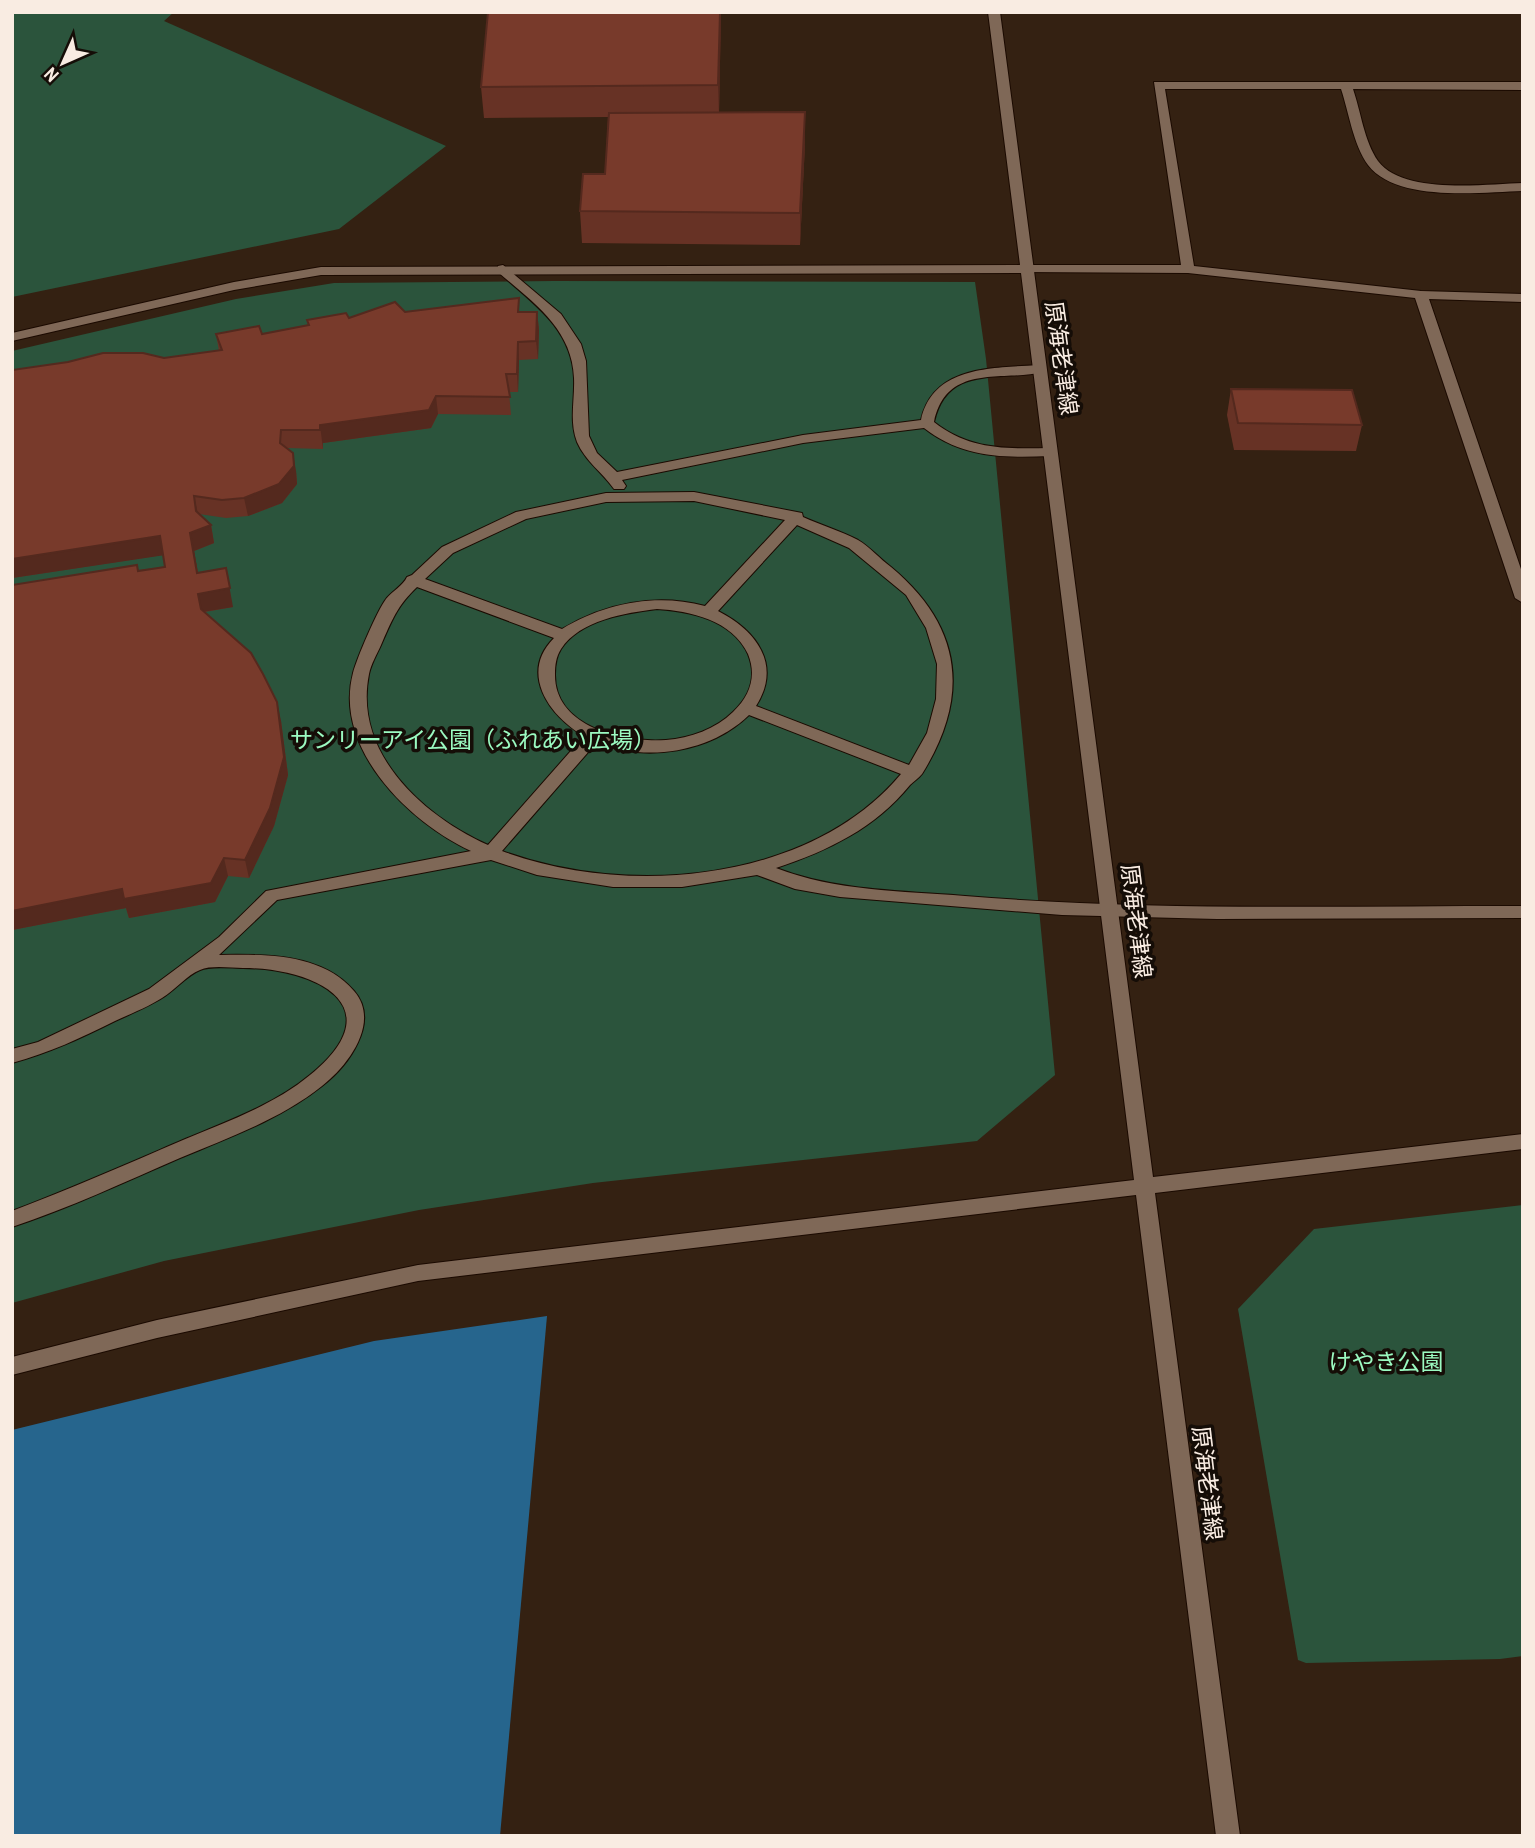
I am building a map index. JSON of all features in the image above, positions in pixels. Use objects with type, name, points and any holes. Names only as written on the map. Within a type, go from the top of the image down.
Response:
[{"type":"street","name":"原海老津線","points":[[994,12],[1008,102],[1025,270],[1111,911],[1228,1836]]},
{"type":"street","points":[[1188,269],[1158,85],[1523,86]]},
{"type":"street","points":[[1346,86],[1374,164],[1390,177],[1424,187],[1523,187]]},
{"type":"street","points":[[503,269],[561,323],[576,343],[581,360],[578,421],[594,460],[615,477],[624,495]]},
{"type":"street","points":[[12,337],[234,286],[321,271],[1188,269],[1421,295],[1523,298]]},
{"type":"street","points":[[1421,295],[1523,598]]},
{"type":"street","points":[[1039,369],[975,376],[946,384],[928,404],[927,423],[943,439],[979,451],[1050,452]]},
{"type":"street","points":[[615,477],[803,439],[927,423]]},
{"type":"street","points":[[624,495],[713,497],[797,516],[833,531],[892,572],[915,596],[932,623],[943,652],[946,682],[943,713],[932,743],[914,773],[891,797],[832,839],[755,869],[702,879],[647,883],[578,877],[538,870],[489,854],[442,828],[404,798],[377,762],[362,725],[359,686],[366,649],[385,613],[412,580],[460,545],[506,522],[557,507],[624,495]]},
{"type":"street","points":[[708,612],[797,516]]},
{"type":"street","points":[[412,580],[565,636]]},
{"type":"street","points":[[670,605],[708,612],[730,623],[747,637],[757,654],[761,672],[747,708],[729,724],[706,736],[678,743],[649,746],[620,743],[594,735],[568,720],[552,700],[546,678],[550,656],[565,636],[605,612],[631,606],[670,605]]},
{"type":"street","points":[[747,708],[914,773]]},
{"type":"street","points":[[12,1056],[43,1048],[87,1029],[155,994],[225,942],[272,895],[489,854],[594,735]]},
{"type":"street","points":[[755,869],[795,884],[847,891],[1111,911],[1523,912]]},
{"type":"street","points":[[12,1219],[70,1199],[225,1130],[294,1095],[334,1063],[356,1022],[353,1001],[340,987],[303,967],[261,960],[198,963]]},
{"type":"street","points":[[12,1366],[158,1329],[418,1273],[1523,1141]]},
{"type":"green space","points":[[12,12],[174,12],[164,21],[446,146],[339,229],[12,297]]},
{"type":"green space","name":"サンリーアイ公園（ふれあい広場）","points":[[975,282],[986,359],[1055,1075],[977,1141],[593,1183],[419,1210],[164,1261],[12,1303],[12,351],[236,299],[334,283]]},
{"type":"green space","name":"けやき公園","points":[[1523,1205],[1523,1656],[1500,1659],[1306,1663],[1298,1660],[1238,1309],[1314,1229]]},
{"type":"water","points":[[547,1316],[500,1836],[12,1836],[12,1430],[374,1341]]},
{"type":"building","points":[[488,12],[720,12],[718,85],[481,87]]},
{"type":"building","points":[[805,112],[800,213],[580,211],[583,174],[605,174],[609,113]]},
{"type":"building","points":[[519,298],[518,312],[537,312],[536,341],[518,342],[517,374],[506,374],[510,397],[436,396],[429,410],[320,425],[320,430],[281,430],[280,443],[293,453],[294,466],[279,484],[244,498],[222,500],[194,496],[196,511],[211,525],[190,533],[197,573],[226,568],[230,588],[198,594],[201,609],[251,653],[277,702],[284,757],[270,808],[245,860],[224,858],[211,883],[124,899],[122,889],[12,911],[12,585],[137,565],[138,571],[165,567],[160,536],[12,559],[12,370],[68,362],[103,353],[143,353],[164,358],[222,350],[216,334],[259,326],[262,334],[309,325],[307,320],[346,313],[349,318],[395,302],[405,312]]},
{"type":"building","points":[[1231,389],[1352,390],[1362,425],[1238,423]]}]
